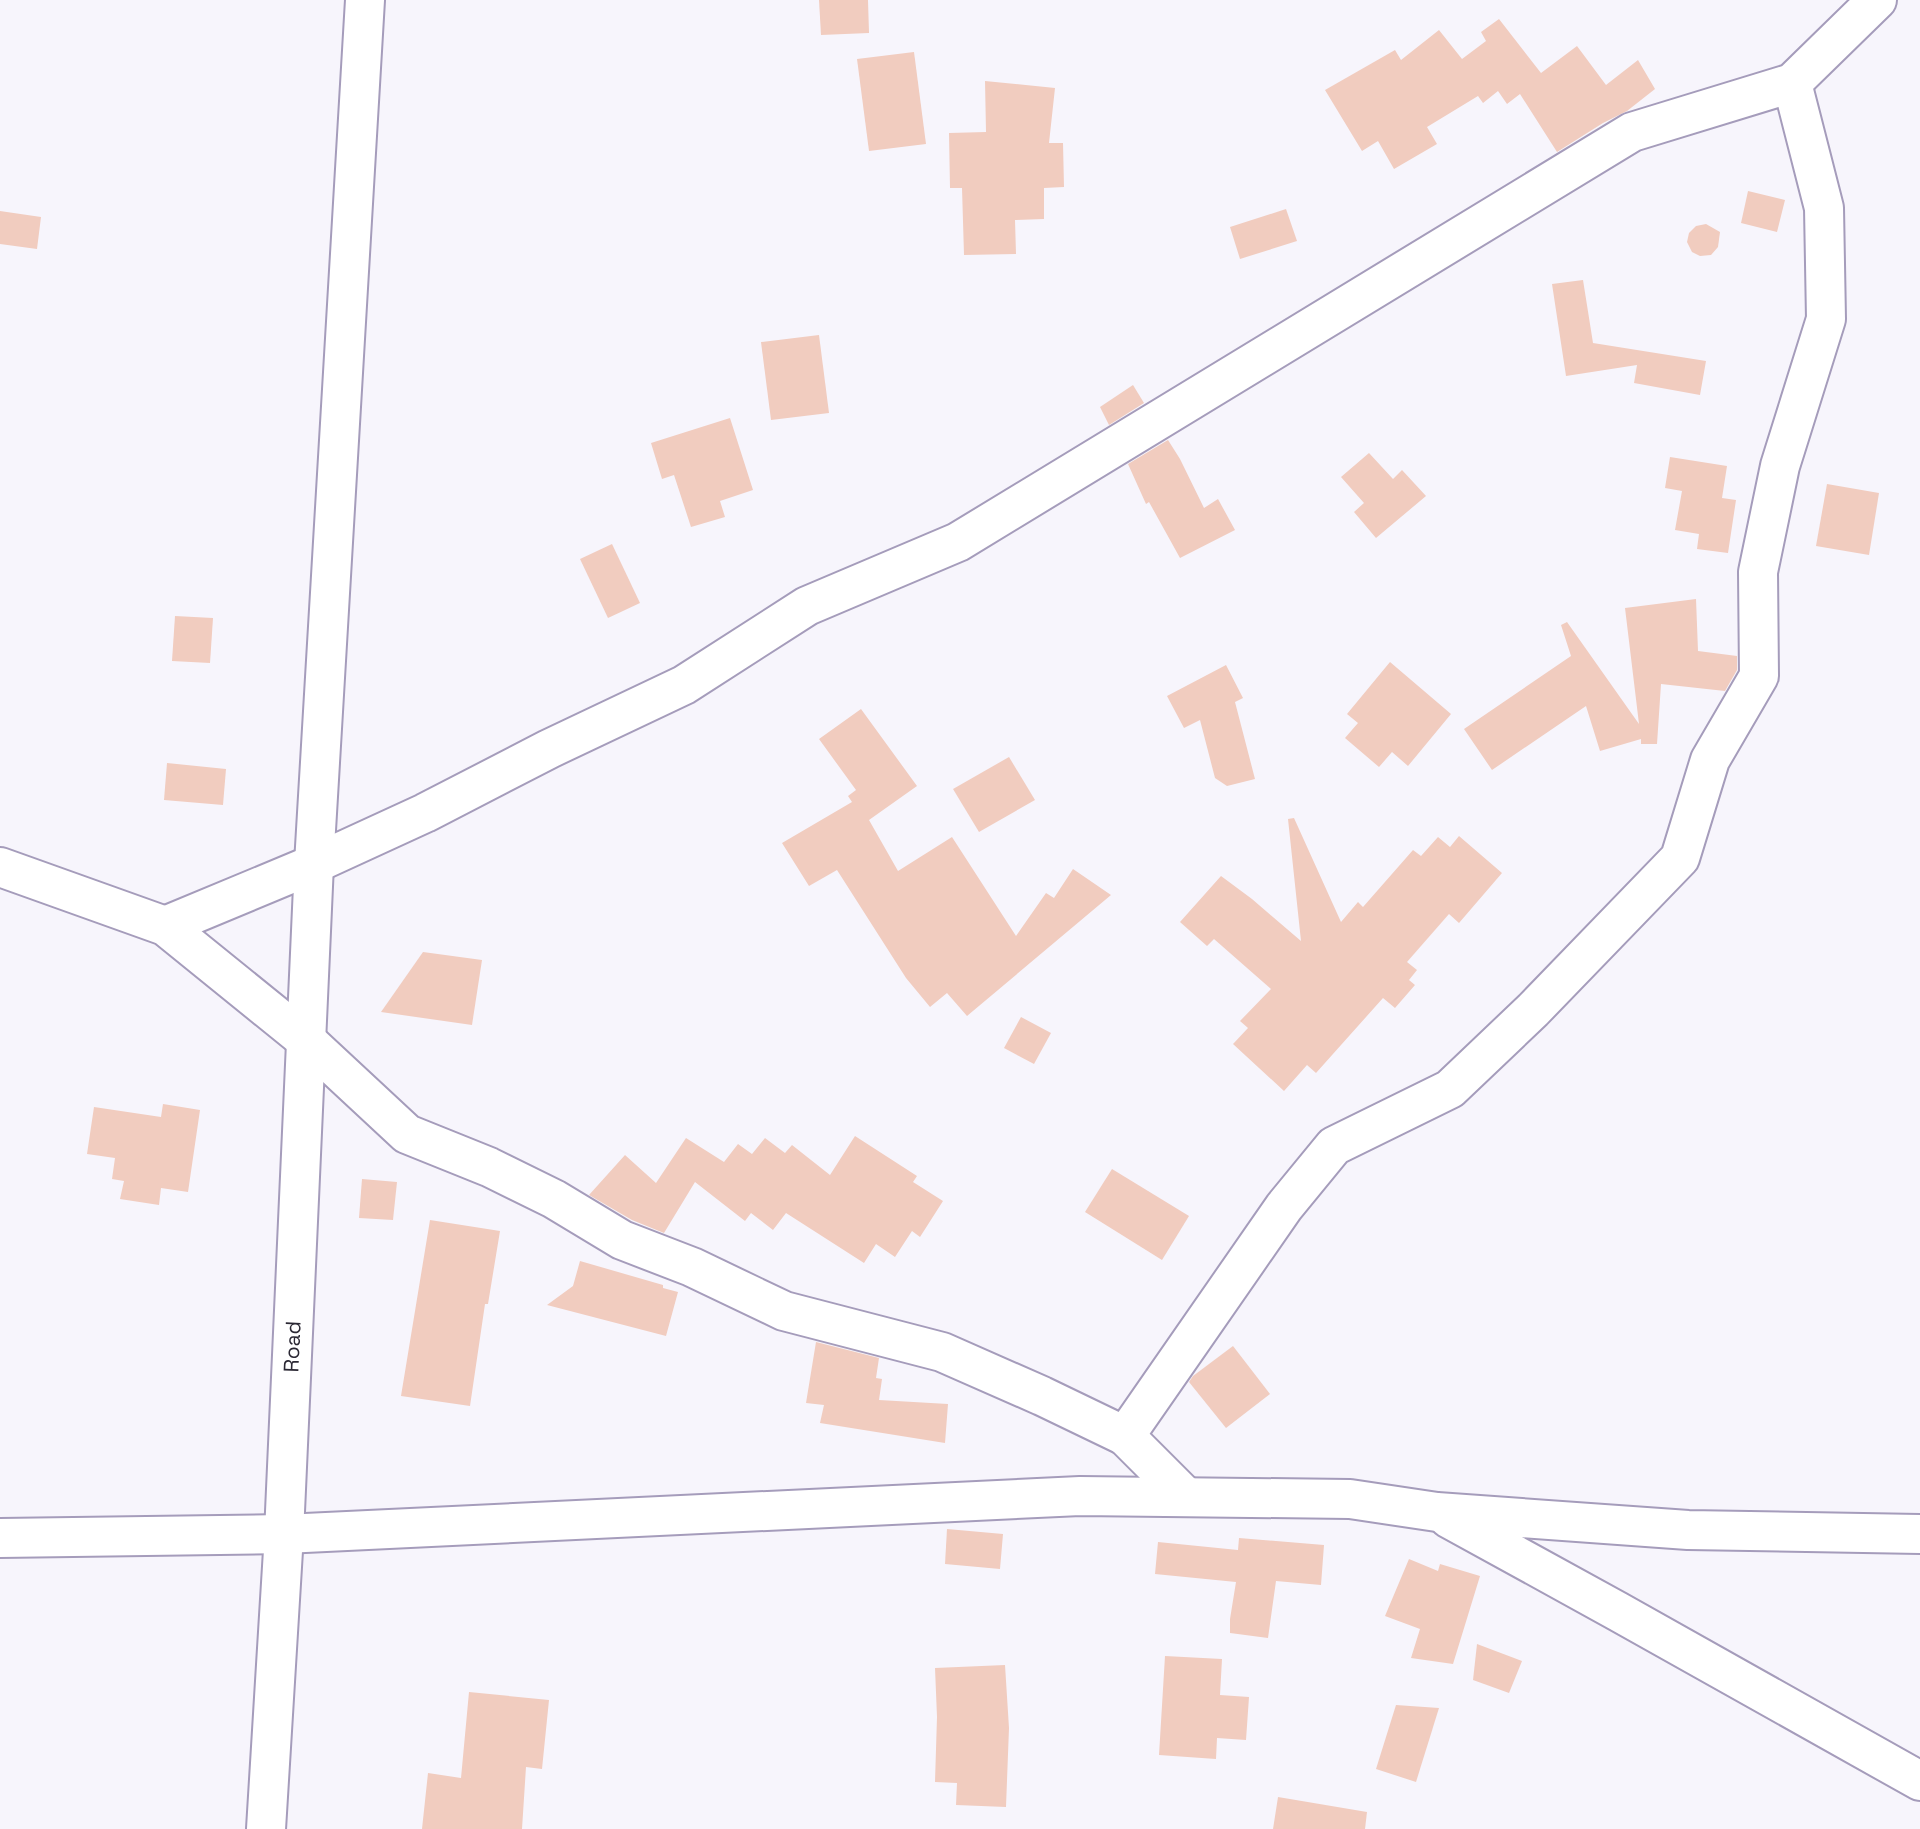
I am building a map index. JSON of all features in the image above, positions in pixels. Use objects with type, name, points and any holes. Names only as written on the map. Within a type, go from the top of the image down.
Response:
[{"type":"street","name":"Road","points":[[266,1829],[284,1534],[314,864],[365,0]]},
{"type":"street","points":[[165,926],[314,864],[425,813],[549,749],[684,685],[807,606],[958,542],[1632,132],[1793,83],[1877,0]]},
{"type":"street","points":[[1125,1436],[1284,1207],[1334,1146],[1450,1089],[1533,1010],[1680,858],[1710,760],[1759,676],[1758,572],[1780,466],[1826,319],[1824,208],[1793,83]]},
{"type":"street","points":[[0,867],[165,926],[307,1041],[407,1134],[511,1177],[622,1240],[692,1267],[785,1311],[942,1352],[1042,1396],[1125,1436],[1186,1497]]},
{"type":"street","points":[[0,1538],[284,1534],[1080,1496],[1350,1499],[1437,1512],[1688,1530],[1920,1534]]},
{"type":"street","points":[[1437,1512],[1920,1782]]},
{"type":"building","points":[[819,0],[868,0],[869,33],[821,35]]},
{"type":"building","points":[[1499,19],[1541,73],[1577,46],[1606,85],[1638,60],[1655,89],[1627,111],[1557,152],[1520,94],[1507,104],[1498,91],[1483,103],[1478,96],[1427,127],[1437,144],[1394,169],[1378,141],[1362,151],[1325,90],[1395,50],[1401,60],[1439,30],[1462,59],[1486,41],[1481,32]]},
{"type":"building","points":[[914,52],[926,144],[869,151],[857,59]]},
{"type":"building","points":[[985,81],[1055,88],[1049,143],[1063,143],[1064,187],[1044,188],[1044,219],[1015,220],[1016,254],[964,255],[962,188],[950,188],[949,133],[986,132]]},
{"type":"building","points":[[1748,191],[1785,200],[1777,232],[1741,223]]},
{"type":"building","points":[[1286,209],[1297,241],[1240,259],[1230,227]]},
{"type":"building","points":[[0,211],[41,217],[37,249],[0,244]]},
{"type":"building","points":[[1706,224],[1720,232],[1718,247],[1711,255],[1700,256],[1692,252],[1687,242],[1689,233],[1696,226]]},
{"type":"building","points":[[1583,280],[1593,343],[1706,361],[1700,395],[1634,383],[1637,365],[1566,376],[1552,284]]},
{"type":"building","points":[[819,335],[829,413],[771,420],[761,342]]},
{"type":"building","points":[[1133,385],[1144,403],[1109,425],[1100,407]]},
{"type":"building","points":[[730,418],[753,490],[720,501],[725,517],[691,527],[674,475],[662,479],[651,443]]},
{"type":"building","points":[[1168,440],[1204,508],[1218,499],[1235,530],[1180,558],[1149,502],[1146,504],[1128,464]]},
{"type":"building","points":[[1369,453],[1393,479],[1402,470],[1426,496],[1376,538],[1354,512],[1364,503],[1341,477]]},
{"type":"building","points":[[1670,457],[1727,466],[1722,498],[1736,500],[1728,553],[1697,549],[1699,534],[1675,530],[1682,491],[1665,488]]},
{"type":"building","points":[[1827,484],[1879,493],[1869,555],[1816,546]]},
{"type":"building","points":[[612,544],[640,603],[608,618],[580,559]]},
{"type":"building","points":[[1696,599],[1698,651],[1737,656],[1737,670],[1725,691],[1661,684],[1657,744],[1641,744],[1641,739],[1600,751],[1586,706],[1492,770],[1464,729],[1571,656],[1561,625],[1567,622],[1639,724],[1625,608]]},
{"type":"building","points":[[175,616],[213,618],[210,663],[172,661]]},
{"type":"building","points":[[1390,662],[1451,714],[1408,766],[1392,752],[1379,767],[1345,738],[1358,723],[1347,714]]},
{"type":"building","points":[[1226,665],[1243,698],[1235,702],[1255,779],[1227,786],[1215,778],[1200,720],[1184,728],[1167,696]]},
{"type":"building","points":[[861,709],[917,786],[869,820],[898,871],[952,837],[1016,936],[1046,893],[1054,898],[1073,869],[1111,895],[967,1016],[947,993],[930,1007],[906,978],[837,870],[809,886],[782,843],[852,802],[848,796],[856,790],[819,739]]},
{"type":"building","points":[[1009,757],[1035,800],[979,832],[953,789]]},
{"type":"building","points":[[167,763],[226,769],[223,805],[164,800]]},
{"type":"building","points":[[1294,818],[1341,922],[1358,902],[1363,907],[1413,850],[1421,856],[1438,837],[1450,847],[1459,836],[1502,873],[1459,923],[1449,914],[1407,962],[1417,970],[1409,980],[1415,985],[1395,1008],[1383,998],[1316,1073],[1307,1065],[1284,1091],[1233,1044],[1248,1028],[1240,1021],[1271,989],[1214,939],[1207,946],[1180,922],[1221,876],[1301,941],[1288,819]]},
{"type":"building","points":[[423,952],[482,960],[472,1025],[381,1012]]},
{"type":"building","points":[[1021,1017],[1051,1033],[1034,1064],[1004,1048]]},
{"type":"building","points":[[163,1104],[200,1110],[188,1192],[161,1188],[159,1205],[120,1199],[124,1181],[112,1179],[115,1158],[87,1154],[94,1107],[161,1117]]},
{"type":"building","points":[[855,1136],[917,1176],[913,1182],[943,1201],[920,1237],[912,1231],[895,1257],[876,1244],[864,1263],[786,1213],[773,1230],[751,1213],[745,1221],[695,1182],[664,1233],[632,1220],[589,1195],[625,1155],[656,1183],[686,1138],[724,1162],[738,1144],[752,1154],[765,1138],[785,1153],[792,1145],[830,1175]]},
{"type":"building","points":[[1112,1169],[1189,1216],[1162,1260],[1085,1212]]},
{"type":"building","points":[[362,1179],[397,1182],[393,1220],[359,1218]]},
{"type":"building","points":[[430,1220],[500,1231],[488,1304],[485,1304],[470,1406],[401,1396]]},
{"type":"building","points":[[580,1261],[663,1285],[663,1288],[678,1292],[666,1336],[547,1305],[573,1286]]},
{"type":"building","points":[[816,1342],[879,1358],[876,1378],[882,1379],[879,1400],[948,1404],[945,1443],[820,1423],[824,1405],[806,1403]]},
{"type":"building","points":[[1233,1346],[1270,1394],[1226,1428],[1189,1382],[1193,1376]]},
{"type":"building","points":[[947,1529],[1003,1534],[1000,1569],[945,1564]]},
{"type":"building","points":[[1239,1538],[1324,1545],[1321,1585],[1276,1581],[1268,1638],[1230,1633],[1236,1582],[1155,1574],[1158,1542],[1238,1550]]},
{"type":"building","points":[[1409,1559],[1438,1571],[1440,1564],[1480,1576],[1453,1664],[1411,1658],[1420,1629],[1385,1616]]},
{"type":"building","points":[[1477,1644],[1522,1661],[1509,1693],[1473,1680]]},
{"type":"building","points":[[1165,1656],[1222,1659],[1220,1695],[1249,1697],[1246,1740],[1217,1738],[1216,1759],[1159,1755]]},
{"type":"building","points":[[1005,1665],[1009,1728],[1006,1807],[956,1805],[957,1783],[935,1782],[935,1668]]},
{"type":"building","points":[[469,1692],[549,1700],[542,1769],[526,1767],[522,1829],[422,1829],[428,1773],[461,1778]]},
{"type":"building","points":[[1396,1705],[1439,1708],[1416,1782],[1376,1769]]},
{"type":"building","points":[[1278,1797],[1367,1812],[1365,1829],[1273,1829]]}]
